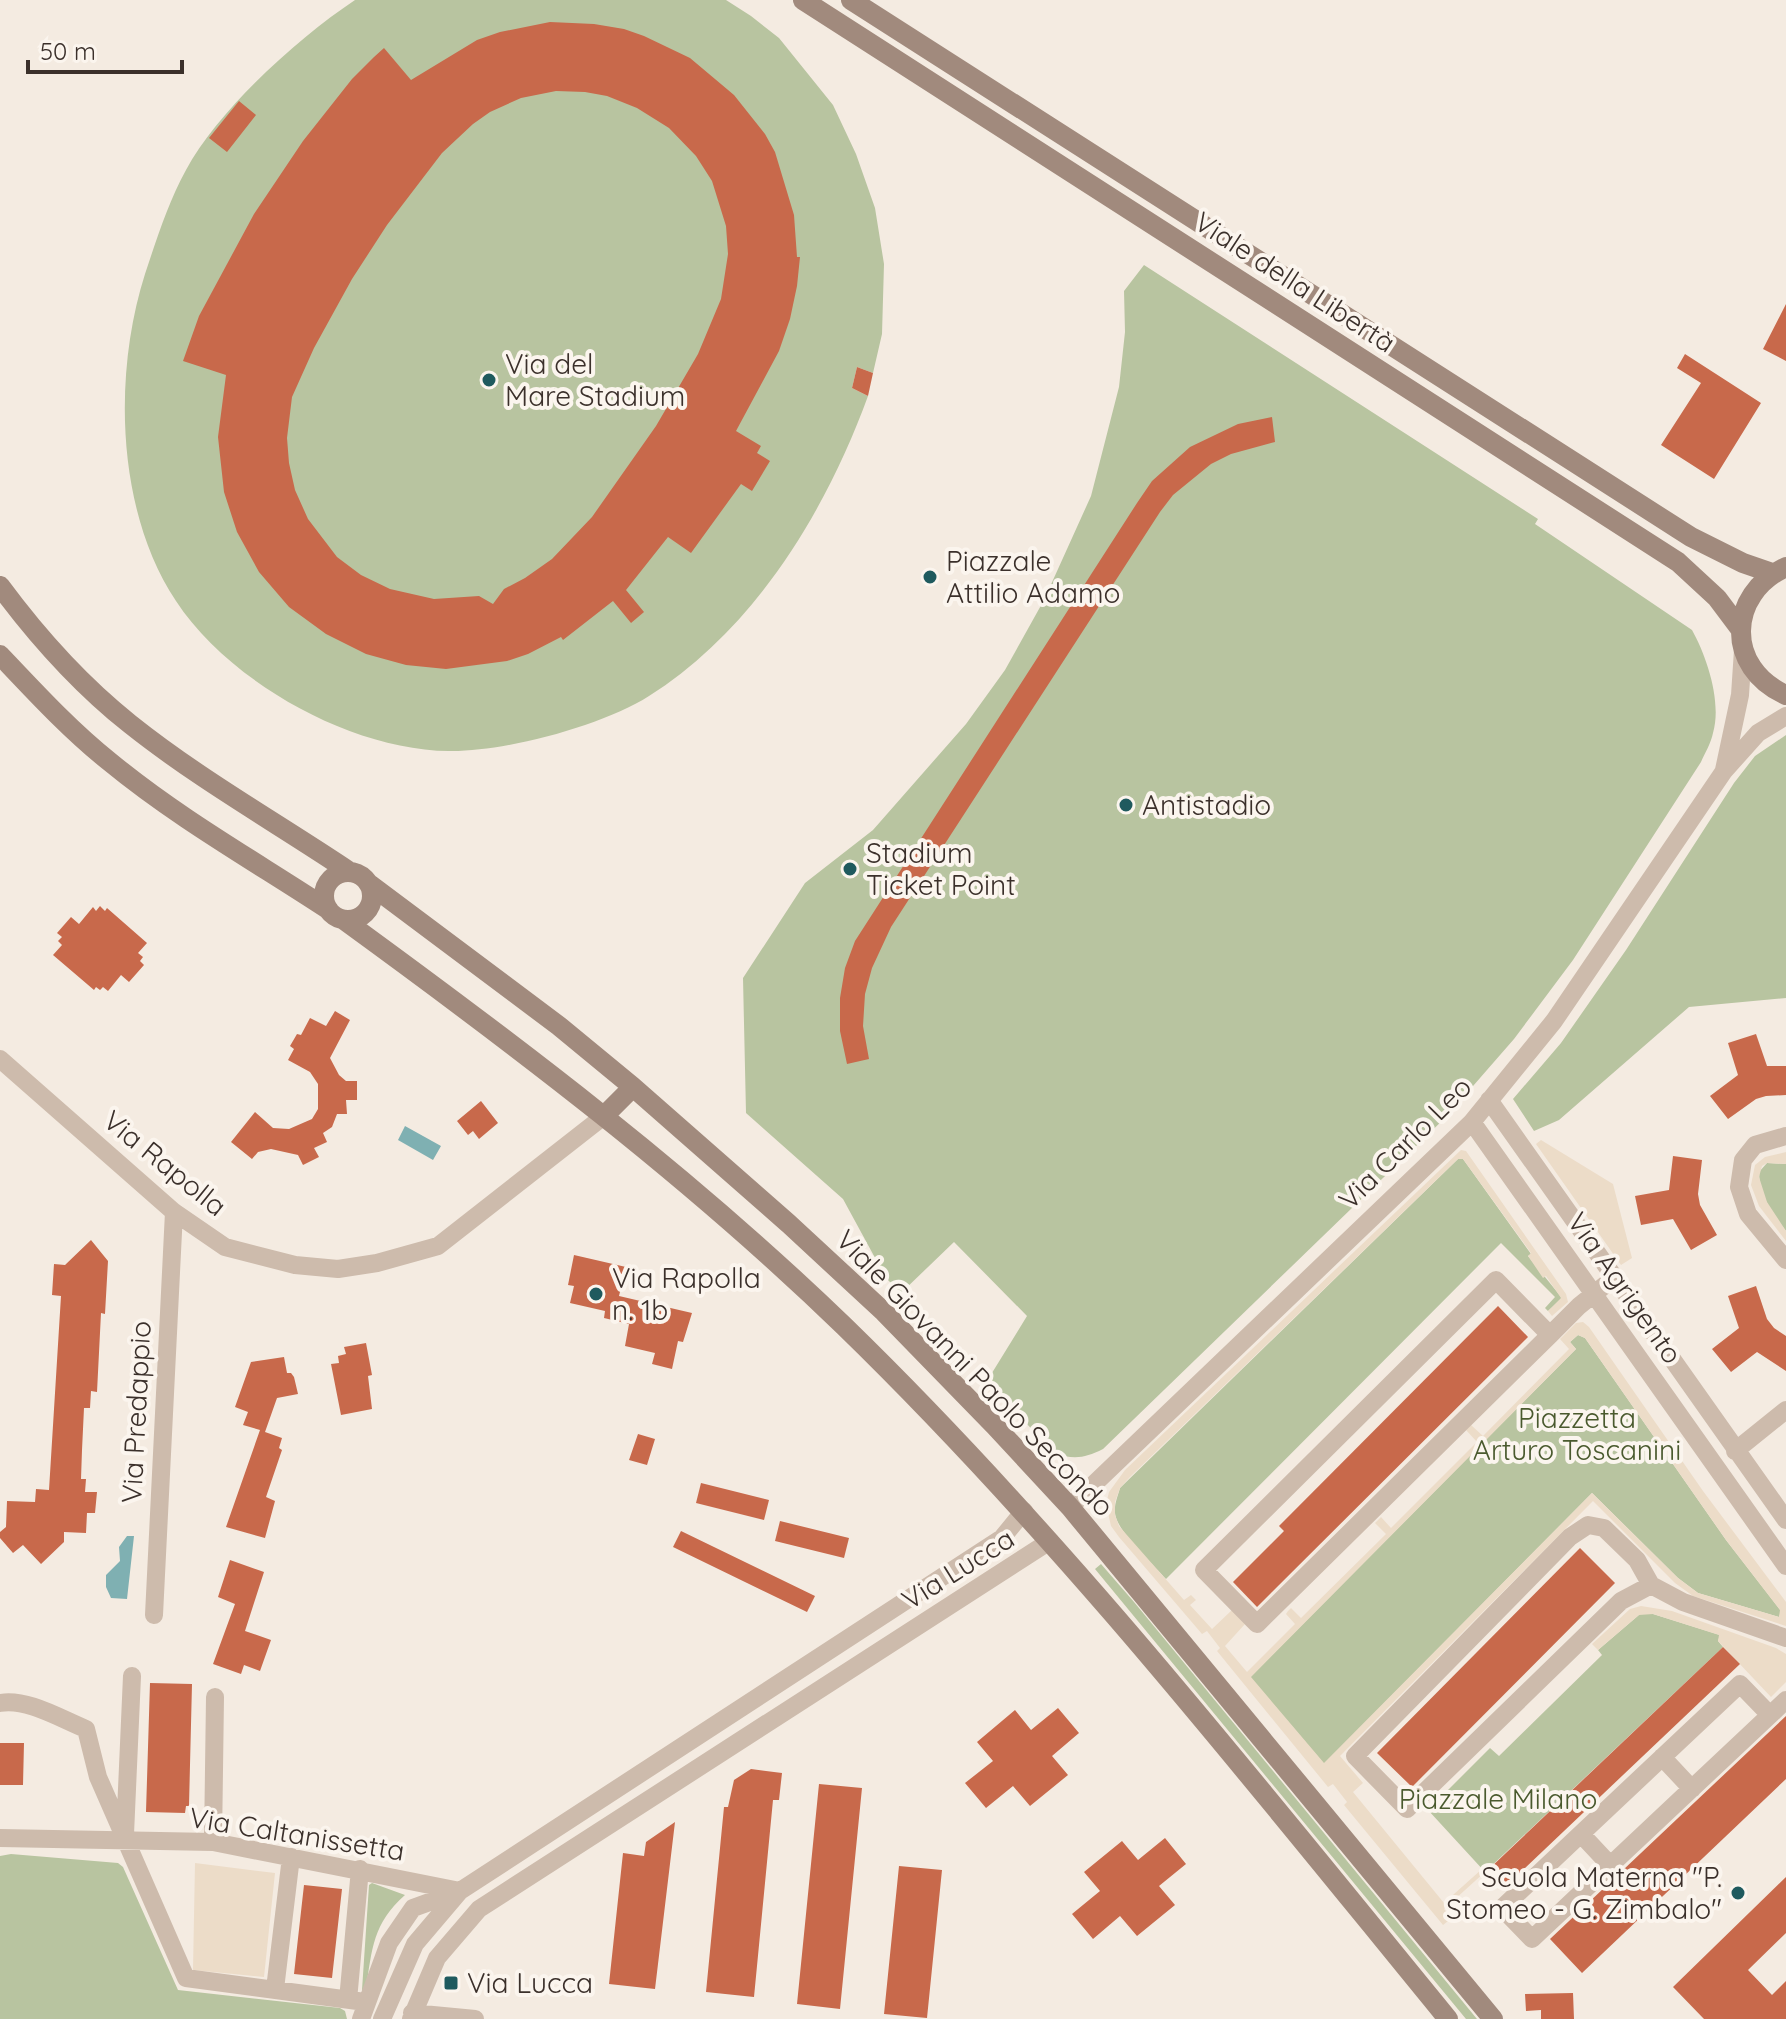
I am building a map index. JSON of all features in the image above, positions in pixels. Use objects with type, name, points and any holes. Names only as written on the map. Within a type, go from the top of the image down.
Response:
[{"type":"main road","name":"Viale della Libertà","points":[[803,0],[1678,562],[1717,598],[1742,640],[1754,672],[1771,688],[1786,695]]},
{"type":"main road","name":"Viale della Libertà","points":[[851,0],[1691,537],[1743,563],[1779,570]]},
{"type":"main road","name":"Viale della Libertà","points":[[1742,640],[1745,607],[1756,588],[1779,570]]},
{"type":"main road","name":"Viale Giovanni Paolo Secondo","points":[[0,586],[79,678],[130,724],[195,772],[363,878],[559,1026],[789,1224],[884,1312],[1070,1507],[1493,2019]]},
{"type":"main road","points":[[0,655],[110,762],[178,813],[336,915],[515,1046],[604,1116],[730,1223],[841,1323],[1024,1511],[1178,1689],[1448,2019]]},
{"type":"main road","points":[[336,915],[324,896],[329,881],[350,872]]},
{"type":"main road","points":[[336,915],[359,917],[365,913],[372,899],[368,883]]},
{"type":"main road","points":[[604,1116],[633,1087]]},
{"type":"street","name":"Via Carlo Leo","points":[[1724,771],[1740,695],[1742,640]]},
{"type":"street","name":"Via Carlo Leo","points":[[1070,1507],[1472,1122],[1554,1021],[1724,771],[1758,733],[1786,716]]},
{"type":"street","name":"Via Rapolla","points":[[0,1059],[174,1212],[225,1247],[295,1265],[338,1269],[377,1263],[438,1246],[604,1116]]},
{"type":"street","name":"Via Agrigento","points":[[1489,1100],[1786,1520]]},
{"type":"street","name":"Via Agrigento","points":[[1472,1122],[1786,1566]]},
{"type":"street","points":[[1786,1136],[1755,1145],[1743,1160],[1739,1187],[1748,1214],[1786,1260]]},
{"type":"street","name":"Via Predappio","points":[[154,1615],[174,1212]]},
{"type":"street","points":[[1550,1335],[1496,1280],[1204,1570],[1257,1624],[1550,1335],[1615,1277]]},
{"type":"street","points":[[1735,1451],[1786,1410]]},
{"type":"street","name":"Via Lucca","points":[[358,2007],[389,1943],[413,1908],[460,1891],[1002,1538],[1024,1511]]},
{"type":"street","points":[[1651,1585],[1621,1601],[1407,1809],[1355,1756],[1570,1537],[1588,1525],[1604,1528],[1637,1560],[1651,1585],[1683,1602],[1786,1638]]},
{"type":"street","name":"Via Lucca","points":[[412,2016],[437,1958],[479,1909],[1050,1541]]},
{"type":"street","points":[[125,1841],[132,1676]]},
{"type":"street","points":[[1770,1715],[1740,1684],[1502,1908],[1532,1939],[1786,1700]]},
{"type":"street","points":[[213,1842],[215,1697]]},
{"type":"street","points":[[0,1703],[9,1701],[30,1707],[86,1729],[98,1777],[186,1978],[275,1989],[358,2007],[360,1869]]},
{"type":"street","points":[[1662,1757],[1692,1789]]},
{"type":"street","points":[[1581,1834],[1610,1865]]},
{"type":"street","name":"Via Caltanissetta","points":[[0,1838],[213,1842],[460,1891]]},
{"type":"street","points":[[275,1989],[291,1857]]},
{"type":"street","points":[[460,1891],[479,1909]]},
{"type":"street","name":"Via Lucca","points":[[382,2019],[415,1944],[460,1891]]},
{"type":"street","points":[[412,2016],[475,2019]]},
{"type":"green space","name":"Via del Mare Stadium","points":[[355,0],[726,0],[779,38],[833,105],[856,154],[875,208],[884,264],[882,334],[873,373],[857,367],[852,388],[868,396],[831,482],[808,524],[754,602],[687,669],[629,707],[580,727],[497,747],[449,751],[411,748],[372,739],[334,724],[260,684],[199,631],[176,601],[156,565],[141,526],[131,484],[126,441],[128,355],[145,274],[168,208],[200,147],[239,99],[285,54]]},
{"type":"green space","name":"Antistadio","points":[[1144,265],[1538,519],[1535,524],[1692,630],[1712,680],[1716,708],[1711,740],[1701,762],[1573,960],[1514,1039],[1446,1117],[1103,1449],[1085,1456],[1068,1457],[1054,1453],[987,1381],[1027,1316],[954,1242],[901,1293],[886,1278],[843,1199],[746,1113],[743,978],[805,883],[873,830],[966,724],[1005,670],[1044,600],[1091,496],[1119,387],[1125,332],[1124,291]]},
{"type":"green space","points":[[1786,735],[1786,998],[1689,1007],[1559,1120],[1534,1131],[1513,1099],[1561,1043],[1626,950],[1734,783],[1755,756]]},
{"type":"green space","points":[[1458,1159],[1463,1159],[1531,1254],[1528,1256],[1562,1298],[1548,1311],[1545,1308],[1555,1297],[1501,1243],[1166,1579],[1128,1538],[1117,1521],[1115,1506],[1120,1488]]},
{"type":"green space","points":[[1767,1163],[1786,1164],[1786,1231],[1771,1210],[1761,1188],[1759,1172]]},
{"type":"green space","name":"Piazzetta Arturo Toscanini","points":[[1578,1335],[1585,1338],[1726,1540],[1781,1611],[1779,1617],[1698,1593],[1678,1578],[1592,1493],[1324,1764],[1250,1677],[1576,1349],[1570,1342]]},
{"type":"green space","points":[[1101,1564],[1477,2019],[1466,2019],[1095,1569]]},
{"type":"green space","name":"Piazzale Milano","points":[[1640,1614],[1653,1614],[1720,1635],[1718,1641],[1723,1647],[1485,1872],[1428,1810],[1490,1748],[1499,1756],[1602,1655],[1598,1650]]},
{"type":"green space","points":[[11,1854],[118,1863],[123,1867],[178,1990],[340,2008],[345,2011],[347,2019],[0,2019],[0,1856]]},
{"type":"green space","points":[[372,1883],[405,1895],[380,1926],[366,1989],[362,1990],[369,1885]]},
{"type":"shaded area","points":[[1541,1140],[1613,1184],[1632,1258],[1621,1265],[1536,1144]]},
{"type":"shaded area","points":[[1461,1150],[1466,1151],[1566,1294],[1568,1302],[1552,1316],[1548,1311],[1561,1298],[1546,1276],[1543,1278],[1528,1256],[1531,1253],[1463,1159],[1458,1159],[1130,1477],[1120,1488],[1115,1502],[1119,1526],[1184,1600],[1191,1595],[1196,1600],[1190,1605],[1212,1629],[1232,1610],[1245,1624],[1225,1646],[1247,1672],[1295,1624],[1286,1614],[1288,1611],[1291,1608],[1301,1618],[1386,1534],[1375,1523],[1381,1517],[1391,1528],[1477,1442],[1466,1430],[1471,1425],[1483,1436],[1569,1349],[1560,1339],[1576,1323],[1583,1322],[1786,1602],[1786,1626],[1693,1596],[1675,1583],[1593,1501],[1340,1756],[1363,1783],[1353,1792],[1444,1903],[1482,1869],[1485,1872],[1444,1909],[1452,1918],[1443,1925],[1344,1805],[1347,1802],[1333,1784],[1328,1787],[1217,1651],[1220,1648],[1207,1631],[1202,1634],[1111,1526],[1106,1504],[1109,1492],[1125,1470]],"holes":[[[1578,1335],[1585,1338],[1726,1540],[1780,1610],[1779,1617],[1698,1593],[1678,1578],[1592,1493],[1324,1763],[1251,1677],[1576,1349],[1570,1342]]]},
{"type":"shaded area","points":[[1786,1152],[1786,1164],[1767,1163],[1762,1166],[1759,1177],[1767,1202],[1786,1231],[1786,1241],[1759,1206],[1751,1185],[1755,1165],[1765,1157]]},
{"type":"shaded area","points":[[1641,1606],[1672,1611],[1776,1648],[1786,1654],[1786,1682],[1771,1697],[1718,1641],[1719,1635],[1653,1614],[1639,1615],[1598,1650],[1592,1644],[1630,1609]]},
{"type":"shaded area","points":[[195,1863],[275,1873],[264,1977],[193,1970]]},
{"type":"water","points":[[405,1126],[441,1146],[433,1160],[398,1140]]},
{"type":"water","points":[[127,1536],[134,1536],[127,1599],[111,1598],[106,1587],[106,1575],[120,1561],[119,1547]]},
{"type":"building","points":[[550,22],[624,29],[690,58],[734,95],[775,152],[794,215],[797,257],[800,257],[797,286],[779,351],[736,431],[761,446],[757,453],[770,461],[752,491],[741,484],[691,553],[668,537],[626,590],[644,612],[631,623],[613,601],[563,640],[561,637],[507,661],[446,669],[406,665],[366,654],[326,634],[289,607],[259,572],[237,532],[224,492],[218,437],[226,375],[183,361],[199,316],[254,214],[303,141],[352,79],[384,48],[411,80],[477,40]],"holes":[[[556,91],[607,96],[637,108],[669,128],[696,156],[712,181],[726,226],[728,254],[721,299],[698,354],[656,426],[592,517],[552,559],[504,589],[493,604],[479,596],[434,599],[390,589],[361,575],[337,557],[308,519],[295,490],[289,463],[287,438],[292,397],[314,348],[352,279],[387,225],[442,153],[490,112],[521,98]]]},
{"type":"building","points":[[239,101],[256,115],[227,152],[209,138]]},
{"type":"building","points":[[1786,304],[1786,361],[1763,349]]},
{"type":"building","points":[[1685,354],[1761,403],[1714,479],[1661,445],[1701,383],[1677,368]]},
{"type":"building","points":[[857,367],[873,373],[868,396],[852,388]]},
{"type":"building","points":[[1272,417],[1275,442],[1231,454],[1211,464],[1173,495],[1160,512],[891,927],[872,968],[865,994],[863,1026],[869,1059],[847,1064],[840,1031],[840,998],[845,968],[855,941],[1137,503],[1152,481],[1190,447],[1238,424]]},
{"type":"building","points":[[100,906],[105,911],[107,908],[147,943],[138,953],[143,957],[140,961],[144,965],[129,982],[121,975],[108,991],[103,987],[94,990],[53,955],[62,945],[58,941],[62,937],[57,933],[71,917],[79,924],[93,907],[96,911]]},
{"type":"building","points":[[335,1011],[350,1020],[330,1058],[346,1081],[357,1081],[357,1100],[346,1100],[347,1114],[337,1114],[332,1127],[323,1133],[327,1142],[314,1148],[319,1157],[303,1165],[298,1155],[271,1149],[258,1152],[252,1159],[231,1142],[255,1112],[273,1128],[289,1129],[312,1119],[318,1109],[318,1084],[310,1072],[288,1060],[294,1049],[290,1046],[297,1034],[301,1035],[310,1018],[326,1026]]},
{"type":"building","points":[[1756,1034],[1767,1066],[1786,1066],[1786,1095],[1756,1099],[1728,1119],[1710,1096],[1738,1075],[1728,1043]]},
{"type":"building","points":[[481,1101],[498,1123],[479,1139],[473,1131],[468,1135],[457,1121]]},
{"type":"building","points":[[1673,1156],[1702,1160],[1698,1194],[1700,1205],[1717,1235],[1691,1250],[1673,1219],[1641,1225],[1635,1196],[1669,1190]]},
{"type":"building","points":[[91,1240],[108,1261],[105,1314],[101,1313],[97,1392],[91,1391],[90,1408],[84,1408],[81,1479],[86,1479],[85,1492],[97,1492],[95,1513],[87,1513],[86,1533],[64,1532],[64,1542],[41,1564],[23,1545],[13,1553],[0,1538],[0,1532],[6,1527],[7,1501],[35,1502],[36,1489],[49,1490],[61,1296],[52,1295],[54,1264],[65,1265]]},
{"type":"building","points":[[574,1255],[626,1267],[619,1296],[692,1313],[683,1342],[678,1341],[672,1369],[652,1364],[655,1353],[625,1346],[629,1324],[604,1318],[605,1311],[570,1303],[574,1286],[568,1285]]},
{"type":"building","points":[[1756,1286],[1767,1319],[1786,1336],[1786,1371],[1757,1352],[1731,1372],[1712,1349],[1739,1328],[1728,1296]]},
{"type":"building","points":[[1498,1306],[1528,1337],[1257,1607],[1233,1582],[1284,1531],[1279,1526]]},
{"type":"building","points":[[366,1343],[372,1375],[368,1376],[372,1409],[341,1415],[331,1364],[339,1363],[338,1356],[346,1354],[344,1347]]},
{"type":"building","points":[[284,1357],[287,1373],[294,1377],[298,1394],[277,1398],[265,1432],[282,1438],[279,1448],[282,1450],[266,1497],[275,1501],[265,1538],[226,1527],[260,1430],[243,1425],[248,1412],[235,1407],[251,1362]]},
{"type":"building","points":[[638,1434],[655,1439],[647,1465],[629,1460]]},
{"type":"building","points":[[701,1483],[769,1500],[764,1520],[696,1503]]},
{"type":"building","points":[[780,1521],[849,1538],[844,1558],[775,1541]]},
{"type":"building","points":[[681,1531],[815,1596],[807,1612],[673,1547]]},
{"type":"building","points":[[1580,1548],[1615,1583],[1412,1787],[1377,1753]]},
{"type":"building","points":[[230,1560],[264,1572],[245,1631],[271,1640],[260,1671],[244,1665],[241,1674],[213,1664],[235,1604],[218,1597]]},
{"type":"building","points":[[1723,1647],[1740,1664],[1505,1887],[1489,1869]]},
{"type":"building","points":[[150,1683],[192,1684],[189,1806],[186,1806],[185,1813],[146,1812]]},
{"type":"building","points":[[1058,1708],[1079,1733],[1052,1756],[1068,1775],[1030,1806],[1013,1786],[986,1808],[965,1783],[993,1761],[977,1742],[1015,1710],[1031,1730]]},
{"type":"building","points":[[1786,1716],[1786,1779],[1582,1973],[1550,1939]]},
{"type":"building","points":[[0,1743],[24,1743],[23,1785],[0,1785]]},
{"type":"building","points":[[751,1769],[782,1773],[779,1800],[773,1800],[754,1997],[706,1992],[724,1807],[728,1807],[734,1780]]},
{"type":"building","points":[[819,1784],[862,1788],[840,2009],[797,2004]]},
{"type":"building","points":[[675,1822],[655,1989],[609,1984],[623,1853],[644,1856],[646,1842]]},
{"type":"building","points":[[1165,1838],[1186,1864],[1159,1886],[1175,1905],[1137,1936],[1120,1916],[1093,1939],[1072,1914],[1100,1891],[1084,1872],[1122,1841],[1138,1860]]},
{"type":"building","points":[[899,1866],[942,1870],[927,2018],[884,2014]]},
{"type":"building","points":[[1786,1877],[1786,1933],[1748,1970],[1772,1995],[1786,1981],[1786,2019],[1704,2019],[1673,1987]]},
{"type":"building","points":[[304,1885],[342,1889],[332,1978],[294,1974]]},
{"type":"building","points":[[1573,1993],[1574,2019],[1541,2019],[1541,2010],[1526,2011],[1525,1994]]},
{"type":"place","name":"Via del Mare Stadium","points":[[489,380]]},
{"type":"place","name":"Piazzale Attilio Adamo","points":[[930,577]]},
{"type":"place","name":"Antistadio","points":[[1126,805]]},
{"type":"place","name":"Stadium Ticket Point","points":[[850,869]]},
{"type":"place","name":"Via Rapolla n. 1b","points":[[596,1294]]},
{"type":"place","name":"Scuola Materna \"P. Stomeo - G. Zimbalo\"","points":[[1738,1893]]},
{"type":"place","name":"Via Lucca","points":[[451,1983]]}]
